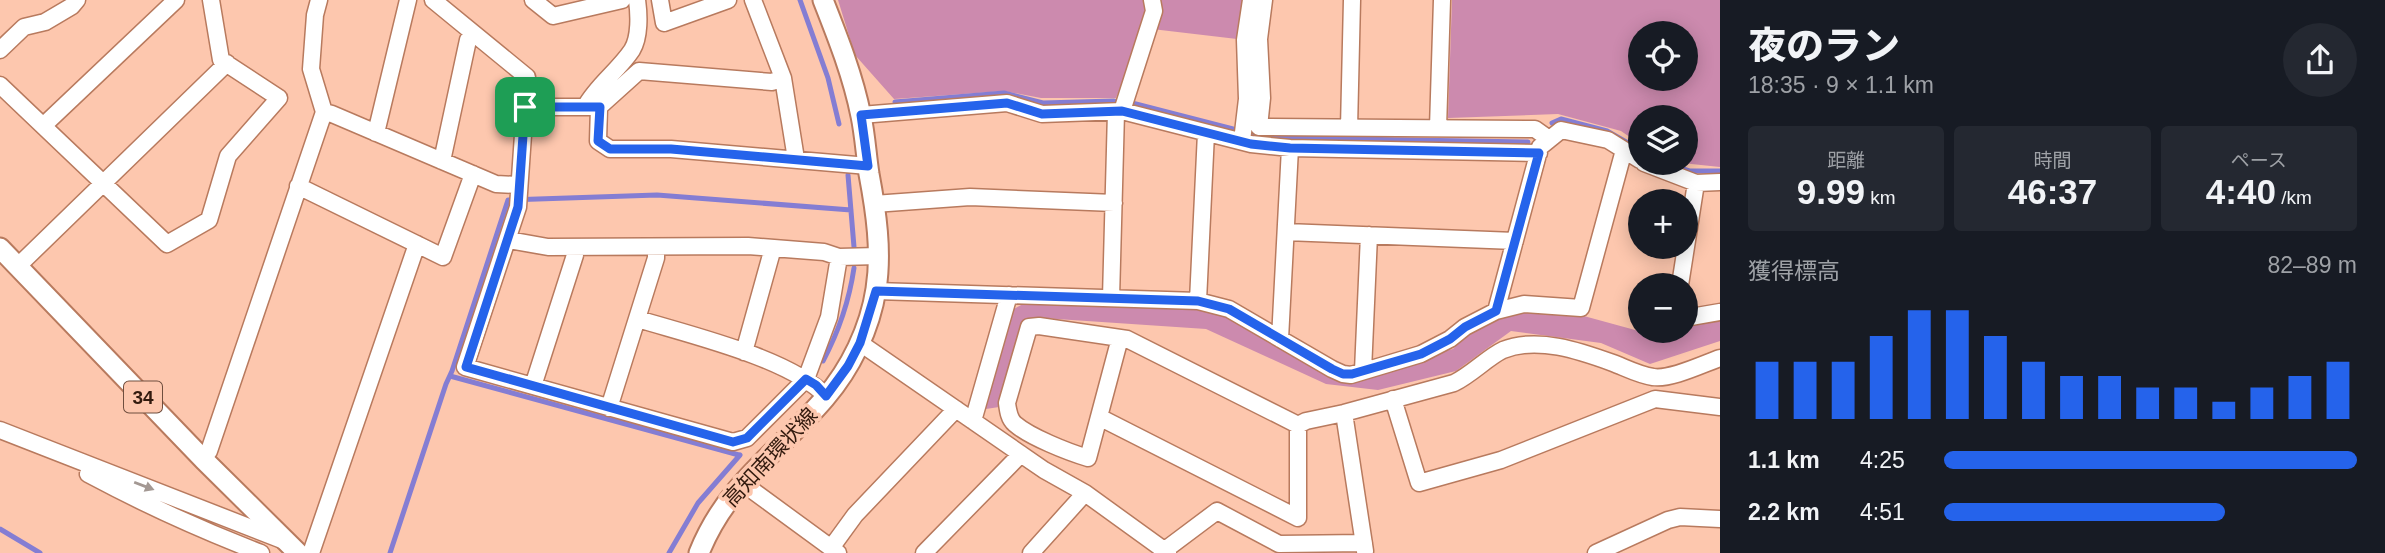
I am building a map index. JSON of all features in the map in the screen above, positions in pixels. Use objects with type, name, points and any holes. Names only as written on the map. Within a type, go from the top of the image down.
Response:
[{"type":"main road","name":"高知南環状線","points":[[699,553],[708,529],[741,482],[826,396],[848,366],[860,343],[876,291],[878,256],[874,204],[861,115],[844,55],[824,0]]},
{"type":"main road","name":"34","points":[[0,248],[203,459],[293,548],[311,553]]},
{"type":"street","points":[[0,50],[24,27],[45,22],[72,6],[77,0]]},
{"type":"street","points":[[43,126],[176,0]]},
{"type":"street","points":[[0,85],[167,244],[209,220],[228,156],[279,98],[222,60],[211,0]]},
{"type":"street","points":[[203,459],[209,452],[324,112],[312,69],[315,15],[319,0]]},
{"type":"street","points":[[376,133],[408,0]]},
{"type":"street","points":[[433,0],[527,77],[518,207],[466,367],[733,442],[747,438],[806,379],[829,317],[839,257]]},
{"type":"street","points":[[533,0],[553,16],[622,0]]},
{"type":"street","points":[[637,0],[637,34],[633,48],[592,94],[598,141],[610,149],[671,149],[868,166]]},
{"type":"street","points":[[660,0],[664,23],[728,0]]},
{"type":"street","points":[[753,0],[783,78],[796,159]]},
{"type":"street","points":[[1111,298],[1119,111],[1154,11],[1152,0]]},
{"type":"street","points":[[1242,141],[1247,99],[1245,40],[1251,0]]},
{"type":"street","points":[[1264,0],[1259,39],[1262,98],[1259,127],[1535,129],[1549,139]]},
{"type":"street","points":[[1349,128],[1352,0]]},
{"type":"street","points":[[1438,128],[1441,0]]},
{"type":"street","points":[[442,161],[468,40],[472,33]]},
{"type":"street","points":[[18,266],[227,63]]},
{"type":"street","points":[[525,107],[592,107],[639,71],[772,82],[783,78]]},
{"type":"street","points":[[861,115],[1007,103],[1042,114],[1119,111],[1242,141],[1290,148],[1539,153]]},
{"type":"street","points":[[324,112],[496,184],[518,185]]},
{"type":"street","points":[[1496,311],[1541,146],[1565,129],[1608,140],[1628,152]]},
{"type":"street","points":[[1198,301],[1206,133]]},
{"type":"street","points":[[1280,339],[1290,148]]},
{"type":"street","points":[[876,291],[1198,301],[1229,309],[1343,374],[1363,372],[1421,354],[1496,311],[1524,304],[1581,308],[1624,150]]},
{"type":"street","points":[[298,186],[443,257],[473,174]]},
{"type":"street","points":[[1675,175],[1696,183],[1720,182]]},
{"type":"street","points":[[1682,273],[1696,183]]},
{"type":"street","points":[[874,204],[970,197],[1114,203]]},
{"type":"street","points":[[1286,232],[1515,241]]},
{"type":"street","points":[[1363,372],[1369,236]]},
{"type":"street","points":[[509,240],[548,247],[748,246],[824,252],[839,257],[878,256]]},
{"type":"street","points":[[311,553],[417,244]]},
{"type":"street","points":[[533,386],[575,255],[575,247]]},
{"type":"street","points":[[609,408],[656,258],[656,248]]},
{"type":"street","points":[[744,352],[771,248]]},
{"type":"street","points":[[973,421],[1009,295]]},
{"type":"street","points":[[1698,316],[1720,312]]},
{"type":"street","points":[[638,319],[744,352],[806,379],[826,396]]},
{"type":"street","points":[[1120,338],[1088,458],[1060,449],[1014,424],[1008,413],[1007,403],[1029,327],[1039,326],[1127,339],[1298,425]]},
{"type":"street","points":[[860,343],[1044,470],[1085,493],[1167,552],[1217,511],[1279,544],[1365,548],[1344,413]]},
{"type":"street","points":[[1298,425],[1454,383],[1502,351],[1530,345],[1554,346],[1588,354],[1656,378],[1720,358]]},
{"type":"street","points":[[1655,399],[1656,378]]},
{"type":"street","points":[[1393,399],[1419,483],[1501,460],[1655,399],[1720,407]]},
{"type":"street","points":[[741,482],[835,550],[855,514],[956,409]]},
{"type":"street","points":[[1099,417],[1298,519],[1298,425]]},
{"type":"street","points":[[0,430],[221,516],[293,548]]},
{"type":"street","points":[[35,444],[147,506],[261,553]]},
{"type":"street","points":[[924,553],[1021,454]]},
{"type":"street","points":[[1031,553],[1085,493]]},
{"type":"street","points":[[221,516],[238,494]]},
{"type":"street","points":[[1596,553],[1668,520],[1681,517],[1720,519]]},
{"type":"shaded area","points":[[838,0],[1149,0],[1151,11],[1116,98],[1041,98],[1004,91],[894,99],[855,55]]},
{"type":"shaded area","points":[[1156,0],[1244,0],[1237,39],[1152,29]]},
{"type":"shaded area","points":[[1452,0],[1720,0],[1720,167],[1698,165],[1698,105],[1628,105],[1628,136],[1621,131],[1558,114],[1448,118]]},
{"type":"shaded area","points":[[1152,293],[1226,316],[1323,360],[1367,371],[1453,349],[1495,306],[1562,310],[1628,328],[1628,343],[1698,343],[1698,320],[1720,318],[1720,341],[1650,364],[1601,343],[1511,331],[1456,371],[1378,390],[1326,384],[1206,329],[1042,318],[1022,345],[1006,406],[979,410],[1006,313],[1040,295]]},
{"type":"waterway","points":[[800,0],[828,78],[839,124]]},
{"type":"waterway","points":[[895,102],[1004,93],[1043,103],[1114,101]]},
{"type":"waterway","points":[[1132,103],[1233,129]]},
{"type":"waterway","points":[[1552,123],[1561,119],[1607,131],[1628,143]]},
{"type":"waterway","points":[[1250,133],[1293,138],[1528,142]]},
{"type":"waterway","points":[[1698,171],[1720,171]]},
{"type":"waterway","points":[[848,175],[854,247]]},
{"type":"waterway","points":[[390,553],[508,200],[657,195],[851,210]]},
{"type":"waterway","points":[[823,361],[843,316],[854,268]]},
{"type":"waterway","points":[[450,376],[739,455]]},
{"type":"waterway","points":[[669,553],[698,503],[740,455]]},
{"type":"waterway","points":[[0,529],[40,553]]},
{"type":"route","points":[[1007,103],[1042,114],[1122,111],[1251,144],[1290,148],[1539,153],[1496,311],[1421,354],[1363,372],[1343,374],[1229,309],[1210,303],[876,291],[860,343],[848,366],[826,396],[806,379],[747,438],[733,442],[466,367],[518,207],[525,107],[600,107],[598,141],[610,149],[671,149],[868,166],[861,115],[1007,103]]}]
